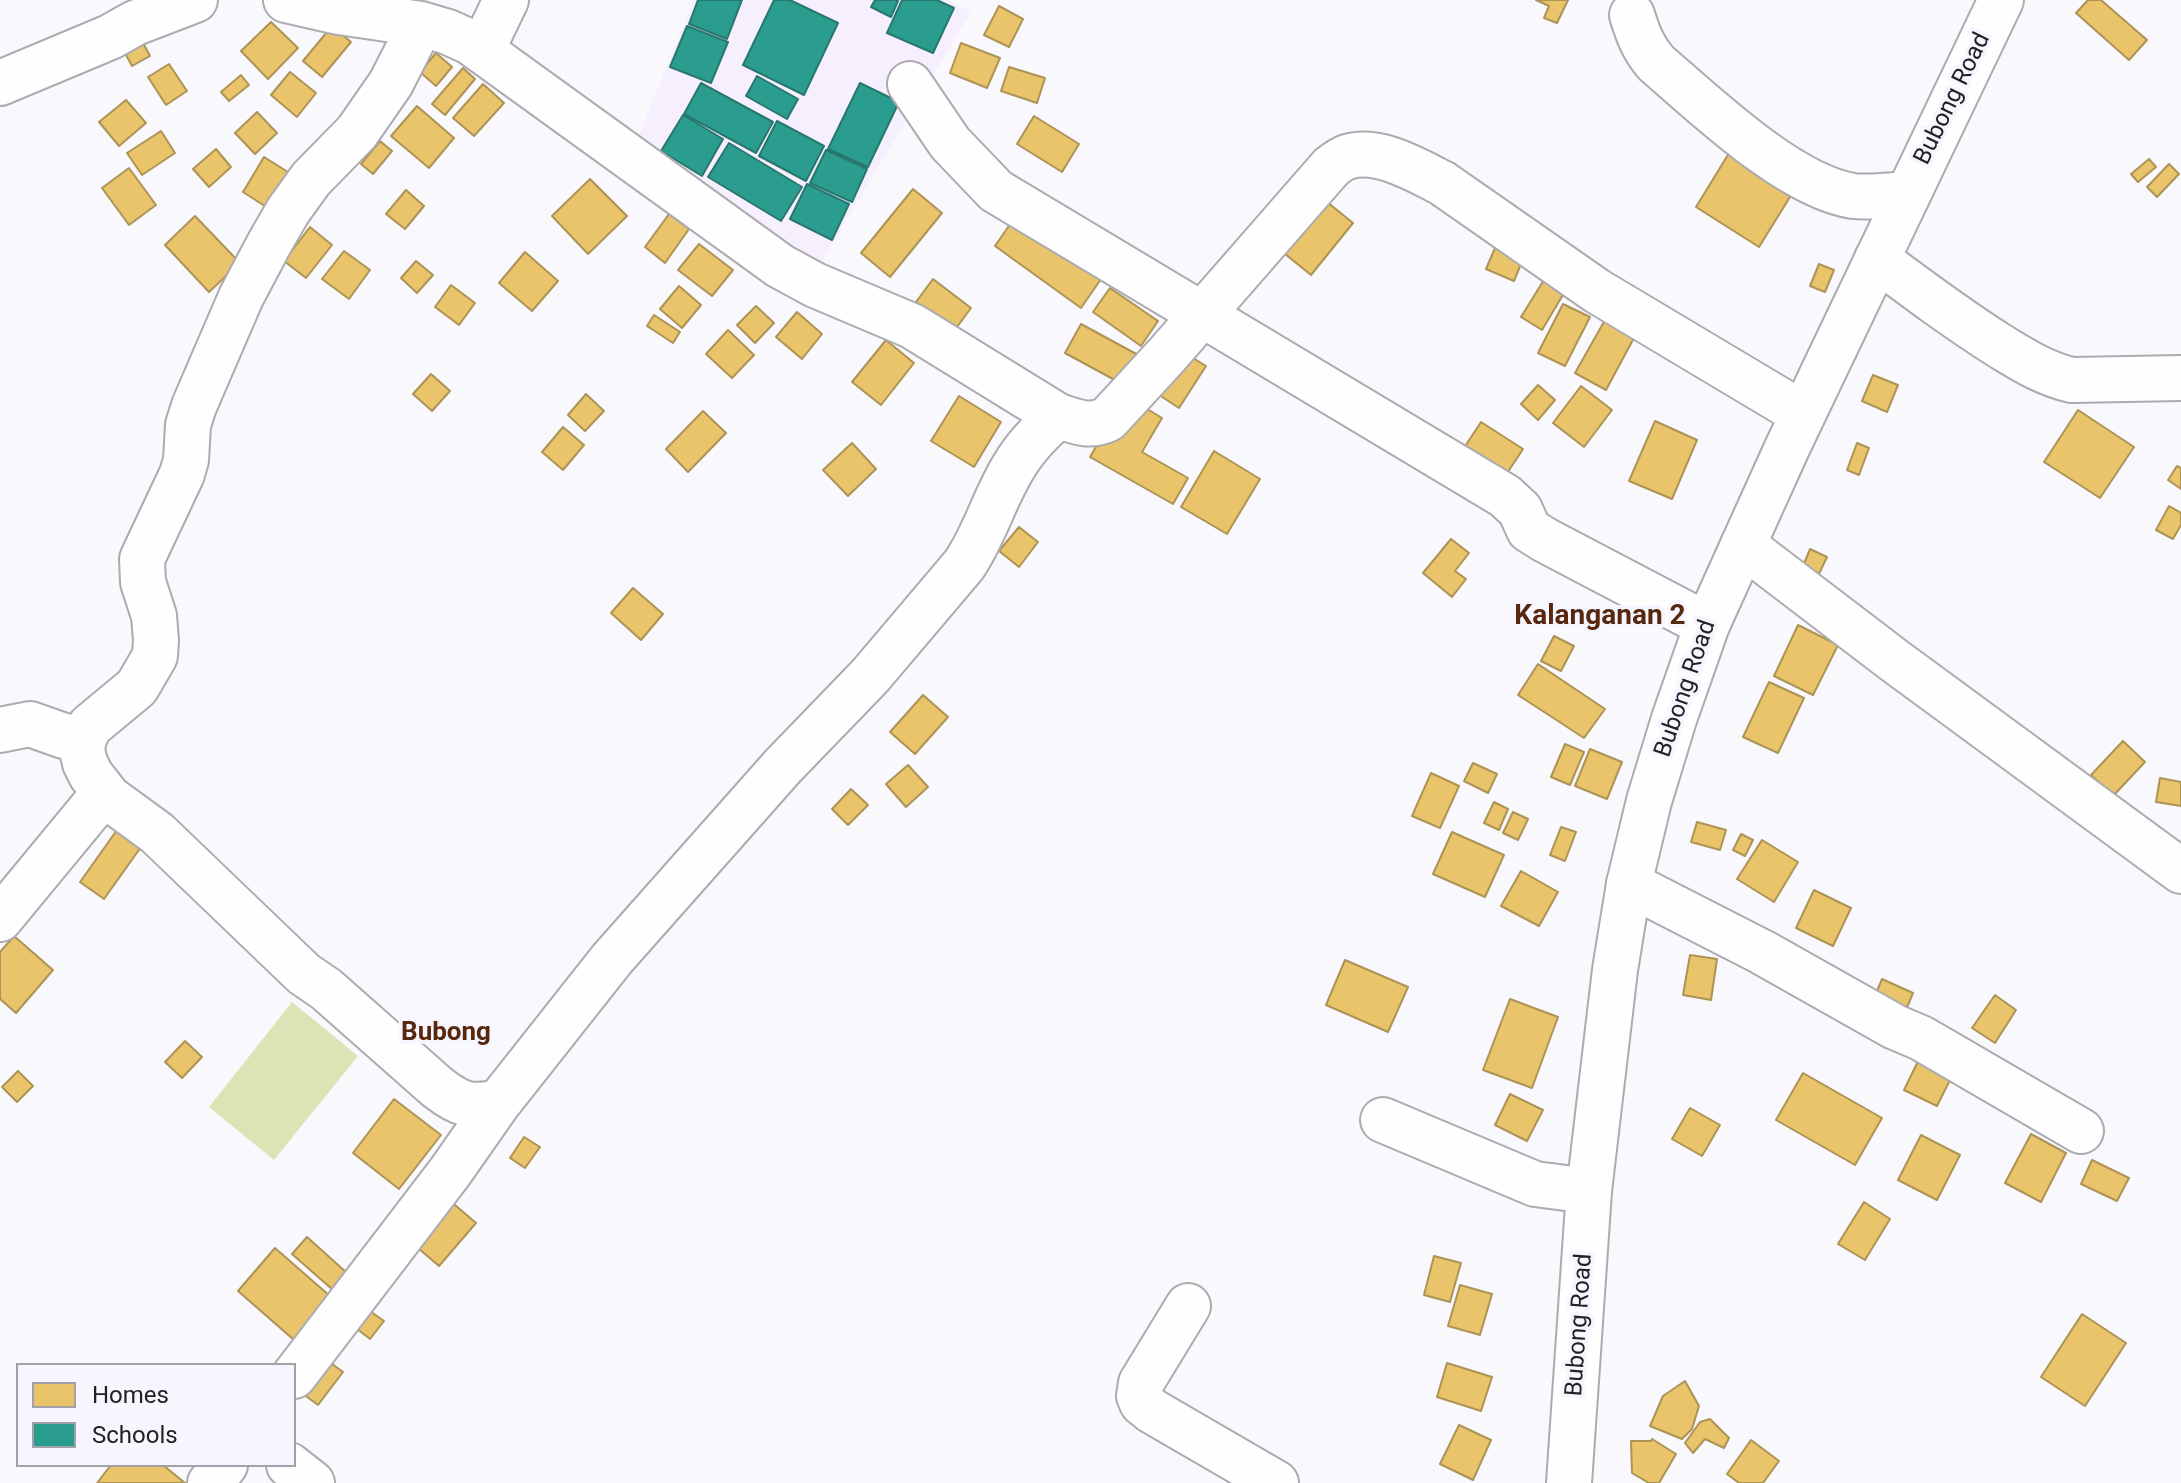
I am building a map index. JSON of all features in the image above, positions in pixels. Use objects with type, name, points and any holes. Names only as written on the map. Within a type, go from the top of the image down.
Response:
[{"type":"street","points":[[0,83],[195,0]]},
{"type":"street","points":[[286,0],[339,12],[421,24],[470,42],[780,266],[815,285],[912,326],[1058,416],[1089,425],[1108,419],[1331,167],[1343,158],[1354,155],[1384,158],[1442,183],[1597,291],[1803,414]]},
{"type":"street","points":[[482,50],[506,0]]},
{"type":"street","name":"Bubong Road","points":[[1569,1483],[1589,1191],[1615,970],[1629,884],[1649,801],[1707,625],[1803,414],[2001,0]]},
{"type":"street","points":[[1632,15],[1640,40],[1656,63],[1741,135],[1796,173],[1820,186],[1852,196],[1908,194]]},
{"type":"street","points":[[421,24],[391,83],[357,132],[311,179],[288,211],[241,297],[194,406],[188,425],[182,474],[142,559],[143,582],[154,616],[155,656],[137,687],[90,726],[82,750],[91,775],[104,793],[157,833],[304,974],[450,1098],[479,1106],[499,1102]]},
{"type":"street","points":[[910,84],[950,143],[996,191],[1505,496],[1520,510],[1529,530],[1545,540],[1707,625]]},
{"type":"street","points":[[1877,259],[1963,323],[2036,368],[2055,376],[2072,380],[2181,378]]},
{"type":"street","points":[[296,1373],[450,1172],[499,1102],[639,927],[783,766],[870,676],[964,565],[1015,464],[1026,448],[1058,416]]},
{"type":"street","points":[[1743,545],[2181,871]]},
{"type":"street","points":[[0,730],[30,724],[64,736],[84,738]]},
{"type":"street","points":[[0,919],[104,793]]},
{"type":"street","points":[[1629,884],[1921,1038],[2081,1131]]},
{"type":"street","points":[[1383,1120],[1535,1184],[1589,1191]]},
{"type":"street","points":[[1188,1306],[1141,1383],[1139,1396],[1142,1403],[1173,1425],[1276,1483]]},
{"type":"street","points":[[210,1483],[223,1467]]},
{"type":"street","points":[[292,1467],[312,1483]]},
{"type":"shaded area","points":[[694,0],[948,0],[971,12],[821,263],[634,147]]},
{"type":"green space","points":[[292,1002],[358,1056],[274,1160],[209,1107]]},
{"type":"building: Homes","points":[[1536,0],[1568,0],[1557,23],[1544,18],[1549,6]]},
{"type":"building: Homes","points":[[2088,0],[2101,0],[2147,40],[2129,60],[2076,13]]},
{"type":"building: Homes","points":[[999,6],[1023,19],[1009,47],[984,35]]},
{"type":"building: Homes","points":[[271,22],[298,48],[268,79],[241,51]]},
{"type":"building: Homes","points":[[332,26],[351,42],[322,77],[303,61]]},
{"type":"building: Homes","points":[[142,41],[150,56],[132,66],[124,51]]},
{"type":"building: Homes","points":[[961,43],[1000,58],[987,88],[950,73]]},
{"type":"building: Homes","points":[[436,53],[452,67],[436,86],[420,72]]},
{"type":"building: Homes","points":[[169,64],[187,91],[166,105],[148,77]]},
{"type":"building: Homes","points":[[1009,67],[1045,78],[1037,103],[1001,91]]},
{"type":"building: Homes","points":[[463,68],[475,79],[445,115],[432,104]]},
{"type":"building: Homes","points":[[290,72],[316,93],[297,117],[271,95]]},
{"type":"building: Homes","points":[[241,75],[249,85],[229,101],[221,92]]},
{"type":"building: Homes","points":[[483,84],[504,103],[474,136],[453,118]]},
{"type":"building: Homes","points":[[126,100],[146,123],[119,146],[99,122]]},
{"type":"building: Homes","points":[[417,106],[454,138],[429,168],[391,136]]},
{"type":"building: Homes","points":[[257,112],[277,133],[255,154],[235,133]]},
{"type":"building: Homes","points":[[1034,116],[1079,144],[1062,172],[1017,144]]},
{"type":"building: Homes","points":[[161,131],[175,153],[142,175],[127,153]]},
{"type":"building: Homes","points":[[380,141],[392,151],[373,174],[361,164]]},
{"type":"building: Homes","points":[[1734,145],[1798,184],[1759,247],[1696,207]]},
{"type":"building: Homes","points":[[216,149],[231,167],[209,187],[193,169]]},
{"type":"building: Homes","points":[[264,157],[296,177],[274,212],[243,192]]},
{"type":"building: Homes","points":[[2149,159],[2156,167],[2138,182],[2131,174]]},
{"type":"building: Homes","points":[[2169,164],[2179,174],[2157,197],[2147,187]]},
{"type":"building: Homes","points":[[129,168],[156,205],[129,225],[102,188]]},
{"type":"building: Homes","points":[[590,179],[627,216],[588,254],[552,216]]},
{"type":"building: Homes","points":[[913,189],[942,213],[890,277],[861,253]]},
{"type":"building: Homes","points":[[406,190],[424,206],[405,229],[386,214]]},
{"type":"building: Homes","points":[[1316,193],[1353,223],[1311,275],[1274,245]]},
{"type":"building: Homes","points":[[669,214],[689,229],[665,263],[645,247]]},
{"type":"building: Homes","points":[[195,216],[240,263],[209,292],[165,245]]},
{"type":"building: Homes","points":[[1015,217],[1101,279],[1081,308],[995,246]]},
{"type":"building: Homes","points":[[310,227],[332,245],[306,278],[284,261]]},
{"type":"building: Homes","points":[[699,244],[733,270],[712,296],[678,270]]},
{"type":"building: Homes","points":[[1495,248],[1523,259],[1514,281],[1486,269]]},
{"type":"building: Homes","points":[[344,251],[370,270],[349,299],[322,279]]},
{"type":"building: Homes","points":[[525,252],[558,281],[532,311],[499,283]]},
{"type":"building: Homes","points":[[416,261],[433,275],[417,293],[401,278]]},
{"type":"building: Homes","points":[[1819,264],[1834,270],[1825,292],[1810,286]]},
{"type":"building: Homes","points":[[1547,275],[1567,288],[1542,330],[1521,317]]},
{"type":"building: Homes","points":[[933,279],[971,308],[954,331],[916,302]]},
{"type":"building: Homes","points":[[451,285],[475,303],[459,325],[435,307]]},
{"type":"building: Homes","points":[[679,286],[701,305],[682,328],[660,309]]},
{"type":"building: Homes","points":[[1110,288],[1158,321],[1141,346],[1093,312]]},
{"type":"building: Homes","points":[[1563,304],[1590,317],[1565,366],[1538,353]]},
{"type":"building: Homes","points":[[756,306],[774,323],[755,343],[737,325]]},
{"type":"building: Homes","points":[[797,312],[822,334],[802,359],[776,337]]},
{"type":"building: Homes","points":[[654,315],[680,332],[673,343],[647,326]]},
{"type":"building: Homes","points":[[1605,320],[1635,336],[1606,390],[1575,373]]},
{"type":"building: Homes","points":[[1081,324],[1140,356],[1124,385],[1065,353]]},
{"type":"building: Homes","points":[[728,330],[754,355],[732,378],[706,354]]},
{"type":"building: Homes","points":[[886,340],[914,363],[881,405],[852,382]]},
{"type":"building: Homes","points":[[1180,350],[1206,366],[1179,408],[1153,391]]},
{"type":"building: Homes","points":[[431,374],[450,391],[432,411],[413,394]]},
{"type":"building: Homes","points":[[1873,375],[1898,385],[1887,412],[1862,401]]},
{"type":"building: Homes","points":[[1538,385],[1555,400],[1538,420],[1521,404]]},
{"type":"building: Homes","points":[[1581,386],[1612,410],[1584,447],[1553,423]]},
{"type":"building: Homes","points":[[586,394],[604,411],[585,431],[568,415]]},
{"type":"building: Homes","points":[[959,396],[1001,422],[974,467],[931,441]]},
{"type":"building: Homes","points":[[1129,398],[1162,418],[1142,452],[1188,478],[1173,504],[1090,457]]},
{"type":"building: Homes","points":[[2078,410],[2134,447],[2100,498],[2044,462]]},
{"type":"building: Homes","points":[[703,411],[726,433],[688,472],[666,449]]},
{"type":"building: Homes","points":[[1655,421],[1697,440],[1672,499],[1629,481]]},
{"type":"building: Homes","points":[[1481,422],[1523,449],[1500,484],[1458,457]]},
{"type":"building: Homes","points":[[563,427],[584,445],[563,470],[542,452]]},
{"type":"building: Homes","points":[[852,443],[876,469],[848,496],[823,470]]},
{"type":"building: Homes","points":[[1857,443],[1869,448],[1859,475],[1847,470]]},
{"type":"building: Homes","points":[[1214,451],[1260,479],[1227,534],[1181,507]]},
{"type":"building: Homes","points":[[2177,466],[2181,468],[2181,489],[2168,480]]},
{"type":"building: Homes","points":[[2169,506],[2181,513],[2181,525],[2173,539],[2156,530]]},
{"type":"building: Homes","points":[[1019,527],[1038,542],[1019,567],[999,551]]},
{"type":"building: Homes","points":[[1451,539],[1469,553],[1455,571],[1466,579],[1452,597],[1423,573]]},
{"type":"building: Homes","points":[[1810,549],[1827,557],[1817,578],[1801,571]]},
{"type":"building: Homes","points":[[633,588],[663,614],[641,640],[611,613]]},
{"type":"building: Homes","points":[[1798,625],[1838,645],[1813,695],[1774,676]]},
{"type":"building: Homes","points":[[1554,636],[1574,646],[1561,671],[1541,661]]},
{"type":"building: Homes","points":[[1538,664],[1605,709],[1584,738],[1518,695]]},
{"type":"building: Homes","points":[[1769,682],[1804,698],[1778,753],[1743,737]]},
{"type":"building: Homes","points":[[923,695],[948,717],[915,754],[890,732]]},
{"type":"building: Homes","points":[[2123,741],[2145,762],[2113,796],[2091,775]]},
{"type":"building: Homes","points":[[1565,744],[1584,752],[1570,785],[1551,777]]},
{"type":"building: Homes","points":[[1590,749],[1622,762],[1607,799],[1575,786]]},
{"type":"building: Homes","points":[[1473,763],[1497,774],[1488,793],[1464,781]]},
{"type":"building: Homes","points":[[908,765],[928,787],[906,807],[886,784]]},
{"type":"building: Homes","points":[[1431,773],[1459,786],[1440,828],[1412,816]]},
{"type":"building: Homes","points":[[2160,778],[2181,782],[2181,806],[2156,802]]},
{"type":"building: Homes","points":[[851,789],[868,805],[848,825],[832,809]]},
{"type":"building: Homes","points":[[1494,802],[1508,809],[1499,830],[1484,823]]},
{"type":"building: Homes","points":[[1513,812],[1528,819],[1518,840],[1503,833]]},
{"type":"building: Homes","points":[[1697,822],[1726,830],[1720,850],[1691,842]]},
{"type":"building: Homes","points":[[1561,827],[1576,832],[1565,861],[1550,855]]},
{"type":"building: Homes","points":[[117,830],[141,847],[104,899],[80,882]]},
{"type":"building: Homes","points":[[1452,832],[1504,855],[1485,897],[1433,874]]},
{"type":"building: Homes","points":[[1741,834],[1753,840],[1745,856],[1733,850]]},
{"type":"building: Homes","points":[[1762,840],[1798,862],[1774,902],[1737,879]]},
{"type":"building: Homes","points":[[1521,871],[1558,892],[1539,926],[1501,906]]},
{"type":"building: Homes","points":[[1814,890],[1851,908],[1833,946],[1796,928]]},
{"type":"building: Homes","points":[[14,936],[53,970],[16,1013],[0,999],[0,952]]},
{"type":"building: Homes","points":[[1690,955],[1717,959],[1711,1000],[1683,995]]},
{"type":"building: Homes","points":[[1345,960],[1408,987],[1388,1032],[1326,1005]]},
{"type":"building: Homes","points":[[1882,979],[1913,993],[1900,1024],[1869,1010]]},
{"type":"building: Homes","points":[[1995,995],[2016,1010],[1995,1043],[1972,1028]]},
{"type":"building: Homes","points":[[1510,999],[1558,1017],[1532,1088],[1483,1070]]},
{"type":"building: Homes","points":[[185,1041],[202,1057],[182,1078],[165,1062]]},
{"type":"building: Homes","points":[[1926,1045],[1959,1062],[1937,1106],[1904,1090]]},
{"type":"building: Homes","points":[[18,1071],[33,1086],[17,1102],[2,1087]]},
{"type":"building: Homes","points":[[1803,1073],[1882,1118],[1855,1165],[1776,1120]]},
{"type":"building: Homes","points":[[1510,1094],[1543,1110],[1527,1141],[1495,1125]]},
{"type":"building: Homes","points":[[394,1099],[441,1135],[399,1189],[353,1153]]},
{"type":"building: Homes","points":[[1690,1108],[1720,1125],[1702,1156],[1672,1139]]},
{"type":"building: Homes","points":[[2031,1134],[2066,1153],[2041,1202],[2005,1183]]},
{"type":"building: Homes","points":[[1921,1135],[1960,1155],[1937,1200],[1898,1180]]},
{"type":"building: Homes","points":[[524,1137],[540,1147],[525,1168],[510,1158]]},
{"type":"building: Homes","points":[[2092,1160],[2129,1178],[2117,1201],[2081,1184]]},
{"type":"building: Homes","points":[[448,1199],[476,1223],[439,1266],[411,1242]]},
{"type":"building: Homes","points":[[1864,1202],[1890,1219],[1865,1260],[1838,1244]]},
{"type":"building: Homes","points":[[307,1237],[347,1273],[333,1290],[292,1254]]},
{"type":"building: Homes","points":[[275,1248],[331,1297],[294,1340],[238,1291]]},
{"type":"building: Homes","points":[[1434,1256],[1461,1263],[1450,1302],[1424,1295]]},
{"type":"building: Homes","points":[[1460,1285],[1492,1294],[1480,1335],[1448,1326]]},
{"type":"building: Homes","points":[[360,1304],[384,1321],[370,1339],[347,1321]]},
{"type":"building: Homes","points":[[2082,1314],[2126,1343],[2085,1406],[2041,1377]]},
{"type":"building: Homes","points":[[320,1355],[343,1372],[318,1405],[296,1387]]},
{"type":"building: Homes","points":[[1447,1363],[1492,1377],[1481,1411],[1437,1397]]},
{"type":"building: Homes","points":[[1685,1381],[1699,1406],[1692,1429],[1682,1439],[1650,1426],[1663,1396]]},
{"type":"building: Homes","points":[[1710,1419],[1729,1438],[1724,1448],[1705,1439],[1693,1453],[1685,1443],[1700,1422]]},
{"type":"building: Homes","points":[[1459,1425],[1491,1440],[1473,1480],[1440,1464]]},
{"type":"building: Homes","points":[[1652,1439],[1676,1454],[1659,1483],[1649,1483],[1632,1473],[1631,1441]]},
{"type":"building: Homes","points":[[1751,1440],[1779,1461],[1763,1483],[1739,1483],[1727,1474]]},
{"type":"building: Homes","points":[[109,1467],[165,1467],[185,1483],[97,1483]]},
{"type":"building: Schools","points":[[698,0],[742,0],[727,39],[689,24]]},
{"type":"building: Schools","points":[[774,0],[790,0],[838,23],[804,95],[743,65]]},
{"type":"building: Schools","points":[[875,0],[898,1],[891,17],[871,7]]},
{"type":"building: Schools","points":[[902,0],[937,0],[954,8],[933,53],[887,33]]},
{"type":"building: Schools","points":[[687,26],[728,42],[711,83],[670,67]]},
{"type":"building: Schools","points":[[757,76],[798,99],[787,119],[746,96]]},
{"type":"building: Schools","points":[[701,83],[773,122],[756,153],[684,114]]},
{"type":"building: Schools","points":[[860,83],[899,102],[868,167],[828,149]]},
{"type":"building: Schools","points":[[683,115],[723,139],[702,176],[661,151]]},
{"type":"building: Schools","points":[[777,121],[824,146],[806,181],[759,156]]},
{"type":"building: Schools","points":[[729,143],[802,187],[781,221],[708,177]]},
{"type":"building: Schools","points":[[826,150],[867,169],[852,202],[810,183]]},
{"type":"building: Schools","points":[[807,184],[849,204],[832,240],[790,219]]},
{"type":"district","name":"Kalanganan 2","points":[[1600,617]]},
{"type":"district","name":"Bubong","points":[[446,1033]]}]
